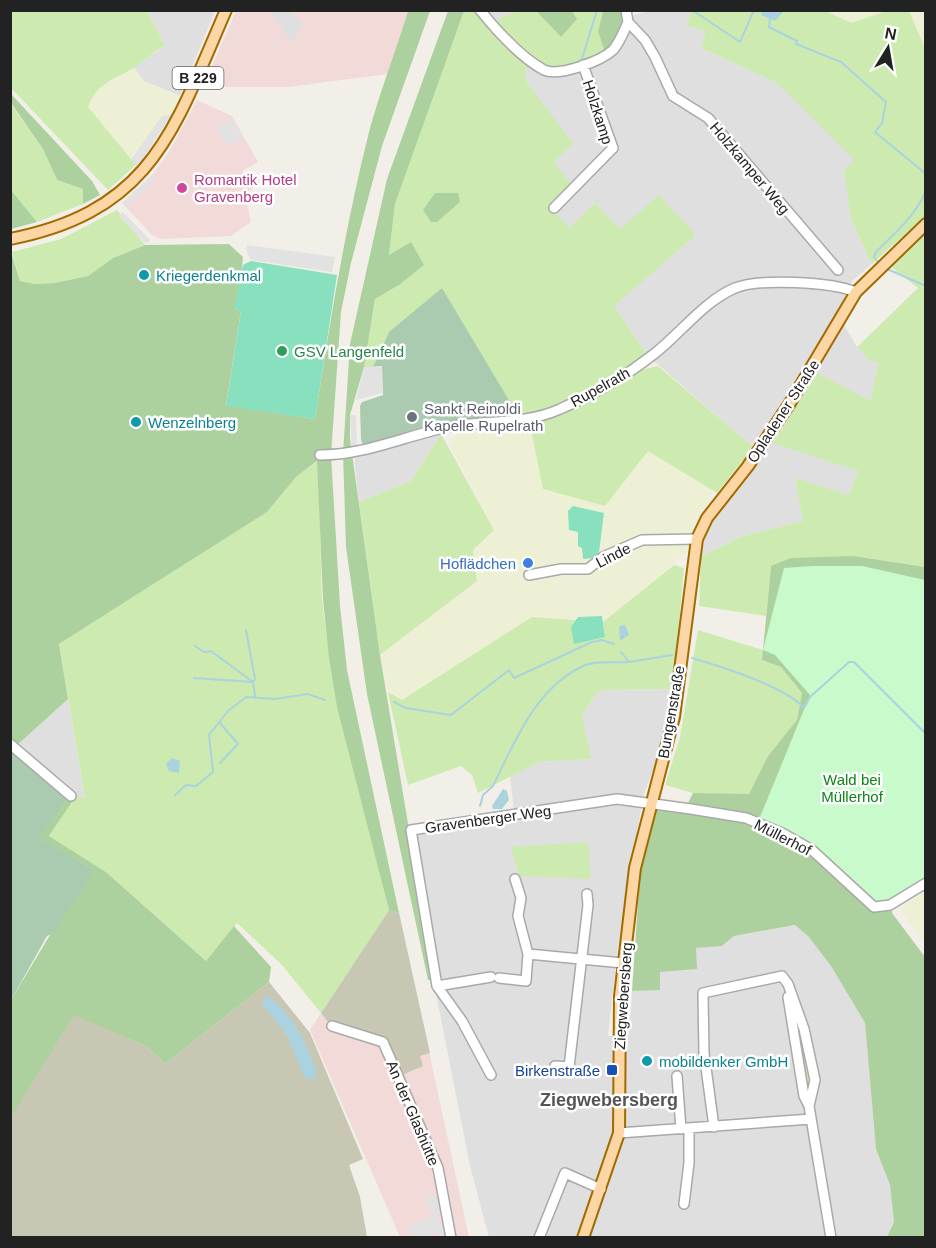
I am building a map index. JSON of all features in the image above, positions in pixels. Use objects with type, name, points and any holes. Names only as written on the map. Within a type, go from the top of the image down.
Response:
[{"type":"main road","name":"B 229","points":[[10,239],[55,229],[105,205],[138,178],[167,140],[188,100],[226,10]]},
{"type":"main road","name":"Opladener Straße","points":[[685,620],[697,539],[707,518],[772,431],[856,291],[926,224]]},
{"type":"main road","name":"Bungenstraße","points":[[651,802],[674,717],[685,620]]},
{"type":"main road","name":"Ziegwebersberg","points":[[583,1238],[619,1133],[619,1028],[623,963],[635,868],[651,802]]},
{"type":"street","name":"Holzkamp","points":[[480,10],[536,64],[553,72],[583,65],[611,51],[628,22]]},
{"type":"street","points":[[626,10],[628,22]]},
{"type":"street","name":"Holzkamper Weg","points":[[628,22],[651,48],[673,96],[708,118],[838,270]]},
{"type":"street","name":"Holzkamp","points":[[554,208],[613,148],[583,65]]},
{"type":"street","name":"Rupelrath","points":[[320,455],[353,453],[450,427],[520,420],[559,410],[633,370],[709,306],[738,287],[803,283],[841,286],[856,291]]},
{"type":"street","name":"Linde","points":[[529,575],[561,569],[588,569],[603,557],[642,540],[697,539]]},
{"type":"street","points":[[10,744],[71,796]]},
{"type":"street","name":"Gravenberger Weg","points":[[491,1075],[462,1021],[437,986],[411,830],[617,799],[651,802]]},
{"type":"street","name":"Müllerhof","points":[[651,802],[746,818],[782,833],[812,850],[874,907],[890,905],[926,883]]},
{"type":"street","points":[[437,986],[495,978],[526,981],[528,954],[518,916],[521,898],[515,879]]},
{"type":"street","points":[[555,1066],[570,1067],[588,905],[587,894]]},
{"type":"street","points":[[528,954],[623,963]]},
{"type":"street","points":[[714,1127],[704,1053],[703,993],[785,980]]},
{"type":"street","points":[[785,980],[804,1029],[815,1080],[809,1106]]},
{"type":"street","points":[[785,980],[831,1238]]},
{"type":"street","name":"An der Glashütte","points":[[332,1026],[382,1042],[438,1168],[451,1238]]},
{"type":"street","points":[[678,1076],[689,1163],[684,1204]]},
{"type":"street","points":[[619,1133],[811,1119]]},
{"type":"street","points":[[539,1238],[565,1173],[601,1189]]},
{"type":"shaded area","points":[[147,11],[215,11],[180,96],[144,81],[134,68],[165,45]]},
{"type":"shaded area","points":[[236,11],[269,11],[292,43],[303,25],[291,11],[408,11],[388,74],[288,87],[203,87]]},
{"type":"shaded area","points":[[269,11],[291,11],[304,25],[292,44]]},
{"type":"shaded area","points":[[485,11],[516,11],[494,21]]},
{"type":"shaded area","points":[[649,11],[691,11],[686,26],[707,31],[701,48],[777,83],[854,160],[847,184],[851,220],[872,264],[852,281],[837,313],[857,347],[869,360],[878,361],[871,402],[811,370],[762,438],[858,471],[849,495],[795,479],[804,521],[743,536],[701,556],[706,530],[763,456],[648,356],[613,306],[696,235],[620,230],[595,203],[570,228],[548,206],[570,184],[554,162],[524,72],[532,65],[584,67],[630,16]]},
{"type":"shaded area","points":[[825,11],[886,11],[852,23]]},
{"type":"shaded area","points":[[909,11],[925,11],[925,48]]},
{"type":"shaded area","points":[[134,68],[144,81],[180,96],[172,114],[162,116],[131,160],[88,107],[92,94],[110,79]]},
{"type":"shaded area","points":[[197,100],[232,116],[258,162],[242,171],[253,188],[245,194],[251,222],[231,236],[162,239],[153,236],[122,203],[153,174],[169,152]]},
{"type":"shaded area","points":[[172,114],[138,166],[136,165],[131,160],[139,148],[162,116]]},
{"type":"shaded area","points":[[233,118],[244,137],[228,146],[217,128]]},
{"type":"shaded area","points":[[152,175],[156,178],[127,207],[123,203]]},
{"type":"shaded area","points":[[123,212],[150,240],[146,244],[119,216]]},
{"type":"shaded area","points":[[247,245],[335,257],[332,272],[251,260],[246,250]]},
{"type":"shaded area","points":[[382,366],[382,393],[356,400],[364,367]]},
{"type":"shaded area","points":[[350,415],[356,415],[357,450],[352,451]]},
{"type":"shaded area","points":[[530,425],[543,489],[605,506],[648,451],[714,490],[694,530],[687,552],[606,621],[532,617],[402,700],[388,692],[380,655],[477,581],[472,550],[494,530],[450,446],[458,431]]},
{"type":"shaded area","points":[[441,434],[411,481],[359,502],[354,455]]},
{"type":"shaded area","points":[[673,689],[664,739],[643,797],[617,954],[608,1036],[624,1036],[631,1012],[632,991],[660,989],[660,972],[695,948],[722,946],[734,936],[796,925],[808,936],[831,966],[865,1023],[876,1149],[890,1185],[894,1222],[887,1237],[489,1237],[470,1166],[435,988],[414,832],[515,819],[510,776],[539,762],[590,759],[582,715],[599,690]]},
{"type":"shaded area","points":[[68,699],[85,799],[76,796],[15,746]]},
{"type":"shaded area","points":[[925,891],[925,944],[901,911],[905,905]]},
{"type":"shaded area","points":[[389,910],[399,913],[469,1237],[400,1237],[310,1030]]},
{"type":"shaded area","points":[[389,910],[399,913],[430,1053],[420,1056],[423,1066],[402,1075],[386,1040],[329,1023],[321,1013]]},
{"type":"shaded area","points":[[269,982],[310,1033],[363,1159],[349,1165],[360,1197],[367,1237],[11,1237],[10,1117],[74,1014],[146,1046],[165,1064]]},
{"type":"shaded area","points":[[436,1195],[441,1211],[436,1213],[446,1237],[438,1237],[435,1232],[424,1237],[413,1237],[408,1226],[435,1214],[432,1215],[425,1199]]},
{"type":"green space","points":[[11,11],[147,11],[165,45],[134,68],[101,87],[91,99],[88,107],[136,165],[108,190],[11,88]]},
{"type":"green space","points":[[408,11],[430,11],[382,146],[351,263],[341,312],[331,455],[340,606],[347,670],[399,913],[389,910],[337,707],[323,599],[317,461],[296,477],[267,512],[59,644],[68,699],[16,746],[76,796],[49,836],[106,872],[206,961],[234,926],[271,967],[269,982],[165,1064],[146,1046],[74,1015],[11,1117],[11,1000],[90,868],[38,838],[67,799],[11,752],[11,252],[20,281],[35,284],[54,283],[88,276],[113,258],[145,245],[229,244],[243,257],[239,297],[234,309],[241,311],[226,405],[315,419],[326,347],[360,168],[373,117]]},
{"type":"green space","points":[[448,11],[464,11],[395,204],[389,255],[411,242],[424,265],[399,285],[375,299],[364,367],[350,415],[350,439],[380,655],[434,980],[428,980],[367,694],[346,547],[343,453],[350,344],[387,179]]},
{"type":"green space","points":[[464,11],[475,11],[532,65],[524,72],[528,84],[573,143],[554,162],[571,184],[548,206],[570,228],[595,203],[620,229],[659,195],[696,235],[614,306],[648,356],[586,392],[555,406],[519,417],[389,332],[373,367],[364,367],[375,299],[399,285],[389,256],[395,204]]},
{"type":"green space","points":[[516,11],[536,11],[561,37],[576,19],[572,11],[603,11],[598,32],[605,52],[565,67],[544,66],[521,49],[494,21]]},
{"type":"green space","points":[[536,11],[572,11],[577,19],[561,37]]},
{"type":"green space","points":[[603,11],[621,11],[622,17],[619,34],[605,52],[598,32]]},
{"type":"green space","points":[[691,11],[825,11],[852,23],[886,11],[909,11],[925,48],[925,216],[872,264],[851,220],[844,170],[854,160],[777,83],[701,48],[706,31],[686,26]]},
{"type":"green space","points":[[11,94],[92,181],[100,195],[83,204],[83,189],[57,180],[43,149],[11,103]]},
{"type":"green space","points":[[10,103],[43,149],[57,180],[83,189],[83,204],[37,222],[11,190]]},
{"type":"green space","points":[[11,190],[37,222],[11,229]]},
{"type":"green space","points":[[435,193],[458,193],[460,202],[437,222],[431,222],[423,210]]},
{"type":"green space","points":[[117,210],[145,245],[113,258],[88,276],[54,283],[35,284],[20,281],[12,252],[61,239]]},
{"type":"green space","points":[[925,232],[925,567],[854,556],[771,566],[766,616],[699,606],[701,556],[743,536],[803,521],[795,478],[849,495],[858,471],[773,443],[817,373],[871,401],[878,362],[869,360],[857,347],[918,288],[890,266]]},
{"type":"green space","points":[[251,261],[337,275],[315,419],[226,406],[241,311],[234,309],[243,265]]},
{"type":"green space","points":[[442,288],[519,417],[451,421],[364,447],[361,440],[360,406],[362,402],[383,395],[382,366],[373,367],[389,332]]},
{"type":"green space","points":[[658,366],[753,447],[717,493],[648,451],[605,506],[543,489],[530,425],[645,369]]},
{"type":"green space","points":[[441,434],[494,530],[473,550],[477,581],[380,655],[359,502],[411,481]]},
{"type":"green space","points":[[318,461],[322,599],[332,676],[389,910],[321,1013],[282,965],[237,923],[206,961],[106,872],[49,836],[76,796],[85,798],[59,644],[267,512],[296,477]]},
{"type":"green space","points":[[573,506],[604,513],[599,552],[593,558],[583,559],[582,548],[578,546],[578,532],[569,530],[568,511]]},
{"type":"green space","points":[[854,556],[925,567],[925,877],[892,900],[892,913],[925,957],[925,1237],[887,1237],[894,1222],[890,1185],[876,1149],[865,1023],[831,966],[808,936],[795,925],[734,936],[722,946],[696,948],[697,969],[660,972],[660,990],[632,991],[641,859],[657,806],[688,803],[693,793],[749,794],[768,756],[797,720],[802,693],[781,667],[762,660],[771,566],[791,558]]},
{"type":"green space","points":[[674,565],[684,568],[673,689],[599,690],[582,715],[591,759],[539,762],[478,793],[472,775],[461,766],[408,785],[388,692],[402,700],[532,617],[576,620],[571,627],[605,637],[603,622]]},
{"type":"green space","name":"Wald bei Müllerhof","points":[[862,566],[925,580],[925,881],[891,901],[873,902],[834,865],[758,822],[810,695],[775,655],[763,650],[784,568]]},
{"type":"green space","points":[[602,616],[605,637],[574,644],[571,627],[578,617]]},
{"type":"green space","points":[[698,630],[763,650],[762,660],[781,667],[802,693],[797,721],[768,756],[749,795],[693,793],[665,785],[680,737]]},
{"type":"green space","points":[[11,752],[67,799],[39,838],[90,868],[91,875],[53,933],[47,936],[11,1000]]},
{"type":"green space","points":[[588,842],[591,879],[519,876],[511,847]]},
{"type":"green space","points":[[796,1012],[812,1078],[805,1094],[792,1013]]},
{"type":"water","points":[[763,10],[784,11],[775,21],[761,15]]},
{"type":"water","points":[[625,625],[629,635],[620,641],[619,626]]},
{"type":"water","points":[[172,758],[180,761],[179,773],[169,771],[166,764]]},
{"type":"water","points":[[503,789],[507,791],[509,800],[502,809],[493,809],[492,806]]},
{"type":"water","points":[[265,997],[269,997],[286,1013],[299,1031],[317,1072],[314,1080],[304,1077],[287,1036],[262,1004]]},
{"type":"waterway","points":[[581,62],[597,10]]},
{"type":"waterway","points":[[692,10],[740,42],[754,10]]},
{"type":"waterway","points":[[770,18],[769,27],[797,41],[796,44],[841,62],[886,102],[882,123],[875,132],[926,174]]},
{"type":"waterway","points":[[877,261],[874,257],[876,252],[910,216],[926,191]]},
{"type":"waterway","points":[[887,269],[926,286]]},
{"type":"waterway","points":[[194,678],[253,682],[255,679],[246,630]]},
{"type":"waterway","points":[[394,702],[406,708],[451,715],[509,670],[514,678],[592,642],[602,640],[614,644]]},
{"type":"waterway","points":[[195,646],[204,652],[211,651],[253,682],[255,696]]},
{"type":"waterway","points":[[621,652],[629,662],[672,655]]},
{"type":"waterway","points":[[692,658],[768,685],[783,692],[804,708],[810,697],[849,662],[854,662],[926,734]]},
{"type":"waterway","points":[[480,806],[483,795],[493,786],[529,717],[552,688],[588,664],[629,662]]},
{"type":"waterway","points":[[175,795],[186,785],[196,786],[213,772],[209,735],[228,711],[246,697],[275,699],[308,694],[325,700]]},
{"type":"waterway","points":[[220,723],[238,744],[220,763]]},
{"type":"place","name":"Romantik Hotel Gravenberg","points":[[182,188]]},
{"type":"place","name":"Kriegerdenkmal","points":[[144,275]]},
{"type":"place","name":"GSV Langenfeld","points":[[282,351]]},
{"type":"place","name":"Sankt Reinoldi Kapelle Rupelrath","points":[[412,417]]},
{"type":"place","name":"Wenzelnberg","points":[[136,422]]},
{"type":"place","name":"Hoflädchen","points":[[528,563]]},
{"type":"place","name":"mobildenker GmbH","points":[[647,1061]]},
{"type":"place","name":"Birkenstraße","points":[[612,1070]]},
{"type":"district","name":"Ziegwebersberg","points":[[609,1100]]}]
